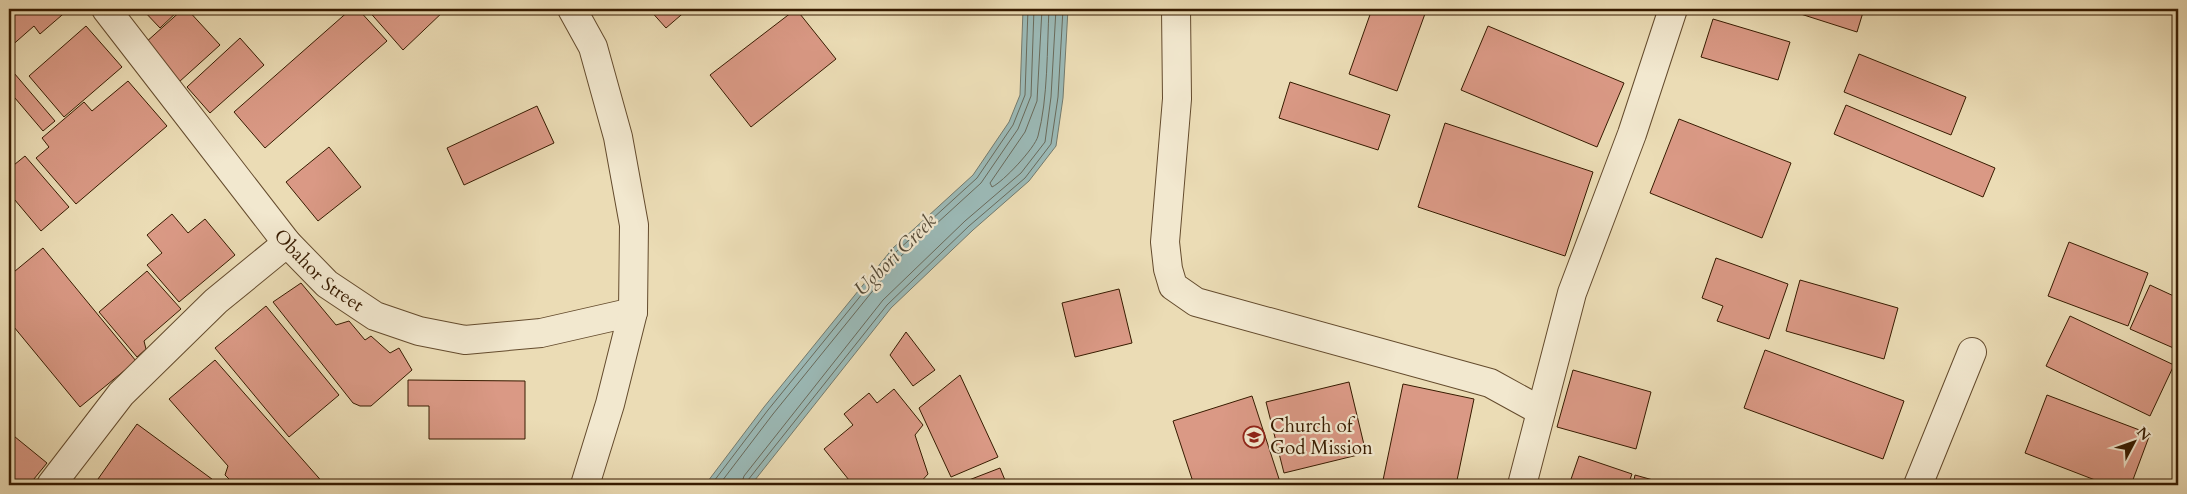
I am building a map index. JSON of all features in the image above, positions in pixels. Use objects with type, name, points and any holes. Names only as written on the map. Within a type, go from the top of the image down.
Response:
[{"type":"street","name":"Obahor Street","points":[[106,9],[245,186],[287,243],[327,284],[375,316],[418,331],[465,340],[541,333],[633,312]]},
{"type":"street","points":[[572,9],[593,47],[618,137],[634,225],[633,312],[610,404],[585,485]]},
{"type":"street","points":[[1176,9],[1177,99],[1165,242],[1168,269],[1173,286],[1196,302],[1490,383],[1541,411]]},
{"type":"street","points":[[1522,485],[1572,293],[1632,134],[1673,9]]},
{"type":"street","points":[[52,485],[120,394],[216,301],[287,243]]},
{"type":"street","points":[[1918,485],[1972,352]]},
{"type":"water","name":"Ugbori Creek","points":[[1023,9],[1068,9],[1063,98],[1056,146],[1029,181],[973,230],[891,308],[751,485],[705,485],[764,407],[893,248],[973,175],[1009,122],[1020,95]]},
{"type":"building","points":[[9,9],[69,9],[40,34],[34,26],[9,48]]},
{"type":"building","points":[[142,9],[180,9],[160,28]]},
{"type":"building","points":[[183,9],[187,9],[220,45],[179,82],[145,43]]},
{"type":"building","points":[[351,9],[358,9],[387,41],[265,148],[234,112]]},
{"type":"building","points":[[367,9],[446,9],[403,50]]},
{"type":"building","points":[[649,9],[688,9],[666,28]]},
{"type":"building","points":[[796,9],[836,59],[751,127],[710,75]]},
{"type":"building","points":[[1372,9],[1421,9],[1426,11],[1397,91],[1349,74]]},
{"type":"building","points":[[1785,9],[1864,9],[1857,32]]},
{"type":"building","points":[[1713,19],[1790,42],[1778,80],[1701,57]]},
{"type":"building","points":[[86,26],[122,67],[64,117],[29,76]]},
{"type":"building","points":[[1488,26],[1624,83],[1597,147],[1461,90]]},
{"type":"building","points":[[240,38],[264,65],[210,113],[187,87]]},
{"type":"building","points":[[1859,54],[1966,97],[1951,135],[1844,92]]},
{"type":"building","points":[[14,73],[55,121],[43,131],[9,91],[9,78]]},
{"type":"building","points":[[128,81],[167,126],[76,204],[36,158],[49,147],[42,138],[84,102],[92,111]]},
{"type":"building","points":[[1290,82],[1390,115],[1378,150],[1279,118]]},
{"type":"building","points":[[1846,105],[1995,168],[1983,197],[1834,134]]},
{"type":"building","points":[[537,106],[554,143],[464,185],[447,148]]},
{"type":"building","points":[[1679,119],[1791,163],[1762,238],[1650,193]]},
{"type":"building","points":[[1445,123],[1593,172],[1565,256],[1418,207]]},
{"type":"building","points":[[329,147],[361,187],[318,221],[286,182]]},
{"type":"building","points":[[25,156],[69,207],[41,231],[9,193],[9,169]]},
{"type":"building","points":[[172,214],[188,233],[205,219],[235,255],[179,302],[147,265],[162,253],[147,235]]},
{"type":"building","points":[[2069,242],[2148,273],[2128,326],[2048,296]]},
{"type":"building","points":[[43,248],[136,361],[80,407],[9,321],[9,276]]},
{"type":"building","points":[[1716,258],[1788,284],[1769,339],[1717,321],[1723,306],[1702,298]]},
{"type":"building","points":[[147,271],[181,309],[144,341],[146,349],[137,357],[99,312]]},
{"type":"building","points":[[1800,280],[1898,308],[1884,359],[1786,331]]},
{"type":"building","points":[[301,283],[336,325],[349,321],[365,340],[371,336],[390,353],[399,348],[412,370],[371,406],[360,406],[353,403],[273,302]]},
{"type":"building","points":[[2150,285],[2178,298],[2178,350],[2130,329]]},
{"type":"building","points":[[1119,289],[1132,343],[1075,357],[1062,303]]},
{"type":"building","points":[[266,306],[339,395],[289,437],[215,348]]},
{"type":"building","points":[[2070,316],[2174,365],[2150,416],[2046,366]]},
{"type":"building","points":[[906,332],[935,370],[913,386],[890,355]]},
{"type":"building","points":[[1765,350],[1904,401],[1883,459],[1744,408]]},
{"type":"building","points":[[215,360],[325,485],[235,485],[225,475],[228,466],[169,399]]},
{"type":"building","points":[[1573,370],[1651,392],[1636,449],[1557,427]]},
{"type":"building","points":[[960,375],[998,457],[951,477],[919,408]]},
{"type":"building","points":[[408,380],[525,381],[525,439],[429,439],[429,406],[408,406]]},
{"type":"building","points":[[1349,382],[1366,453],[1284,473],[1266,402]]},
{"type":"building","points":[[1403,384],[1474,399],[1456,485],[1382,485]]},
{"type":"building","points":[[894,389],[923,425],[915,435],[928,474],[918,485],[853,485],[824,449],[853,425],[844,414],[869,393],[877,403]]},
{"type":"building","points":[[2047,395],[2150,434],[2131,485],[2108,485],[2025,453]]},
{"type":"building","points":[[1252,396],[1281,485],[1194,485],[1173,421]]},
{"type":"building","points":[[137,424],[220,485],[106,485],[98,479]]},
{"type":"building","points":[[9,432],[47,463],[29,485],[21,485],[9,475]]},
{"type":"building","points":[[1579,456],[1632,474],[1628,485],[1569,485]]},
{"type":"building","points":[[1000,468],[1007,485],[956,485]]},
{"type":"building","points":[[1635,475],[1671,485],[1633,485]]},
{"type":"place","name":"Church of God Mission","points":[[1254,437]]}]
